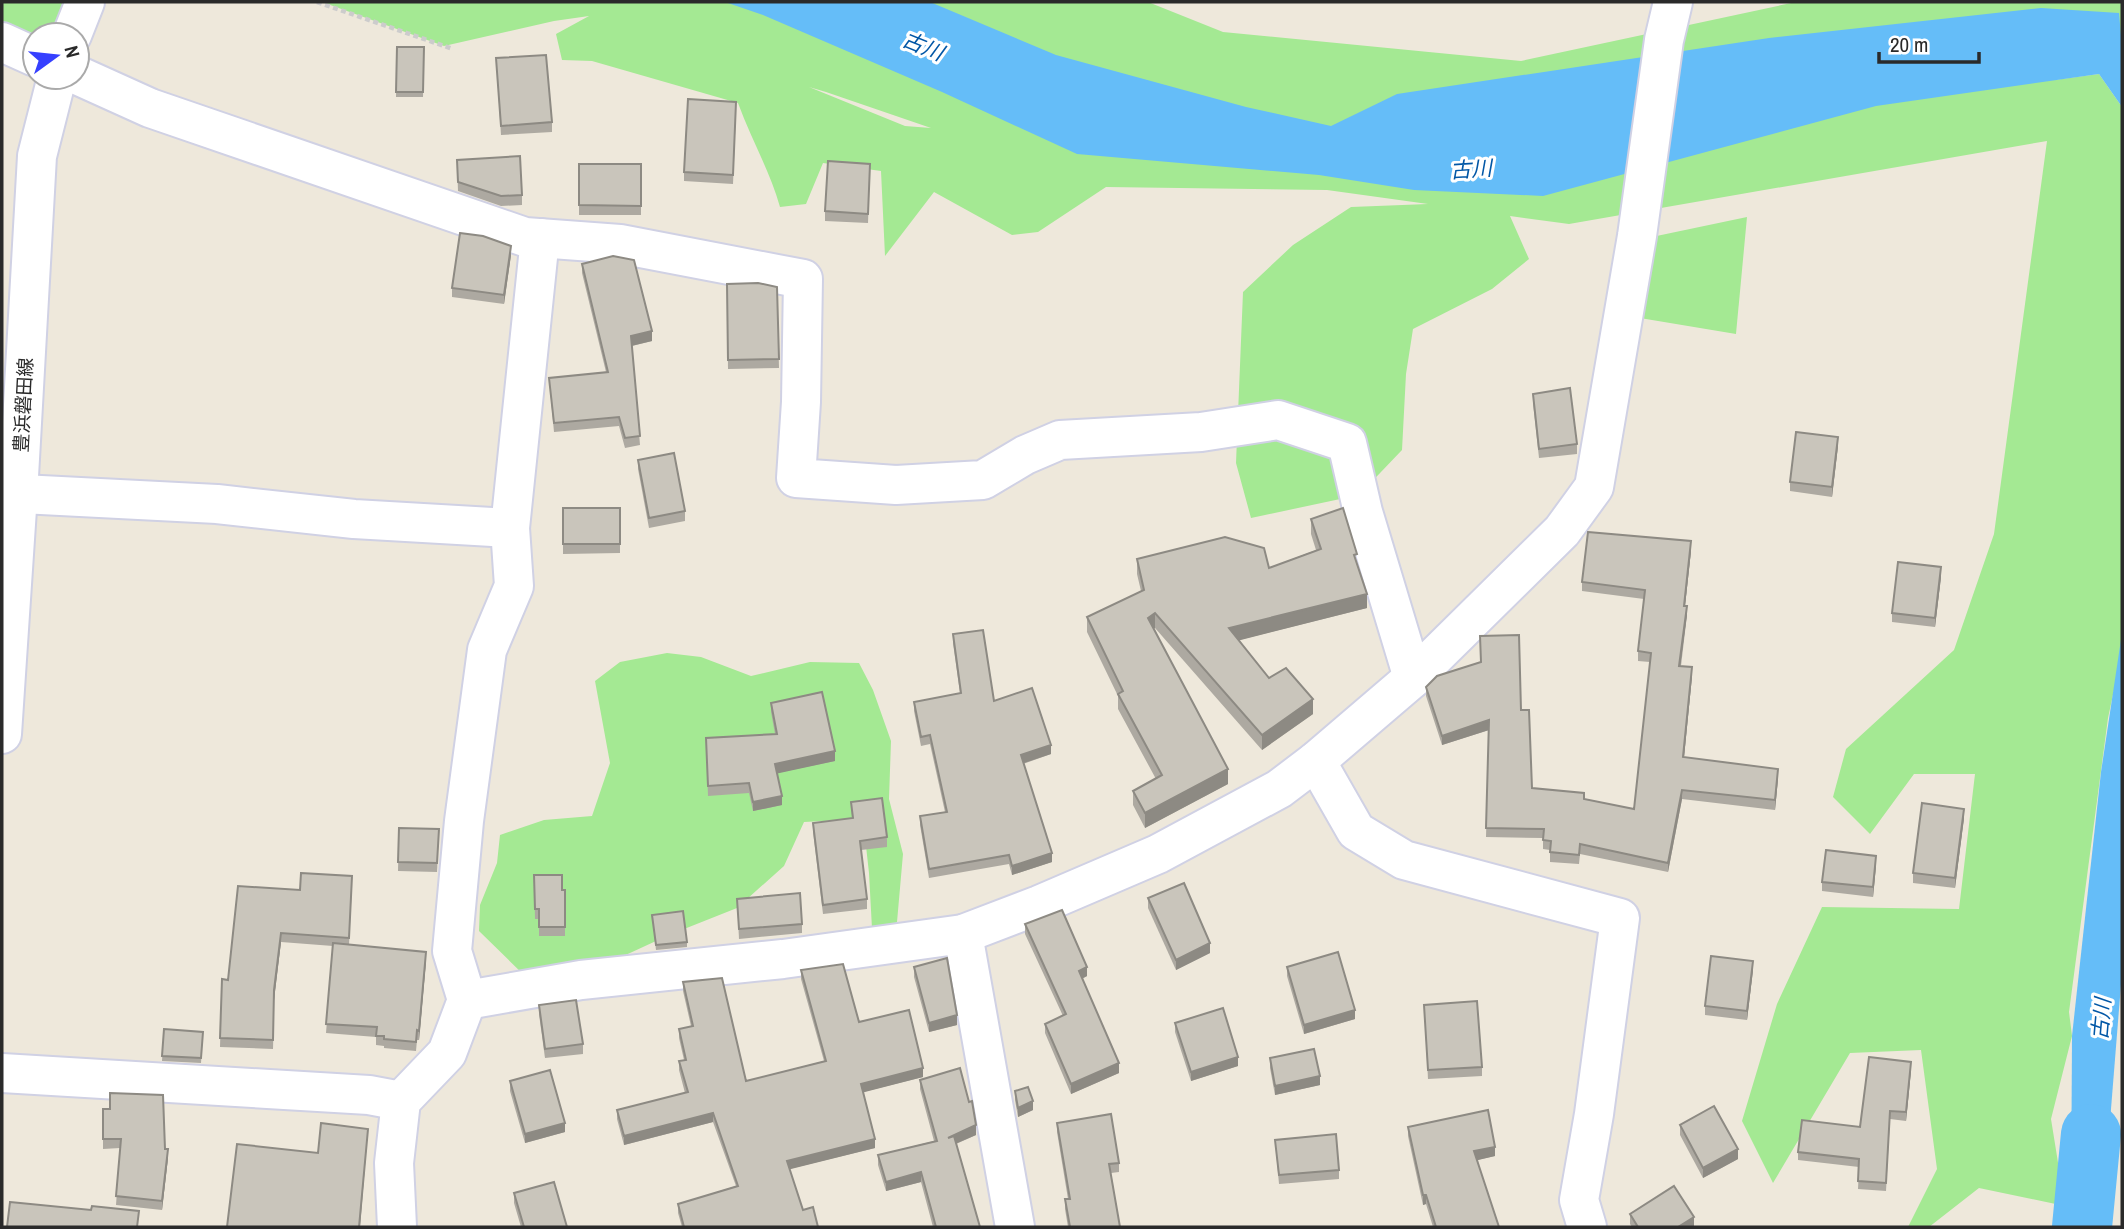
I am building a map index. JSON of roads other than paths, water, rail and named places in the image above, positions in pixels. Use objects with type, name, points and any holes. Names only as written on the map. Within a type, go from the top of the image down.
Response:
[{"type":"street","points":[[78,21],[85,2]]},
{"type":"street","points":[[467,1000],[581,980],[783,959],[963,934],[1039,905],[1158,853],[1279,789],[1316,761],[1413,678],[1562,531],[1594,487],[1637,236],[1664,40],[1674,2]]},
{"type":"street","points":[[2,43],[21,51]]},
{"type":"street","points":[[91,81],[150,108],[525,237],[620,244],[803,279],[801,402],[796,478],[896,485],[983,480],[1024,455],[1060,440],[1201,432],[1279,420],[1347,443],[1363,512],[1413,678]]},
{"type":"street","name":"豊浜磐田線","points":[[2,734],[10,493],[37,156],[53,91]]},
{"type":"street","points":[[397,1227],[394,1163],[401,1101],[447,1053],[467,1000],[452,951],[454,925],[464,821],[488,650],[514,586],[510,528],[540,238]]},
{"type":"street","points":[[10,493],[217,504],[354,519],[510,528]]},
{"type":"street","points":[[1316,761],[1356,831],[1404,860],[1620,918],[1594,1114],[1579,1200],[1587,1227]]},
{"type":"street","points":[[963,934],[1015,1227]]},
{"type":"street","points":[[2,1073],[369,1096],[401,1101]]},
{"type":"water","points":[[725,2],[930,2],[1056,55],[1246,107],[1331,126],[1397,94],[1769,38],[2041,8],[2119,13],[2122,107],[2099,74],[1876,106],[1543,196],[1414,190],[1319,175],[1077,154],[942,92],[763,15]]},
{"type":"water","points":[[2122,633],[2122,972],[2102,1221],[2071,1211],[2072,1036],[2101,772]]},
{"type":"waterway","name":"古川","points":[[2082,1227],[2091,1134]]}]
